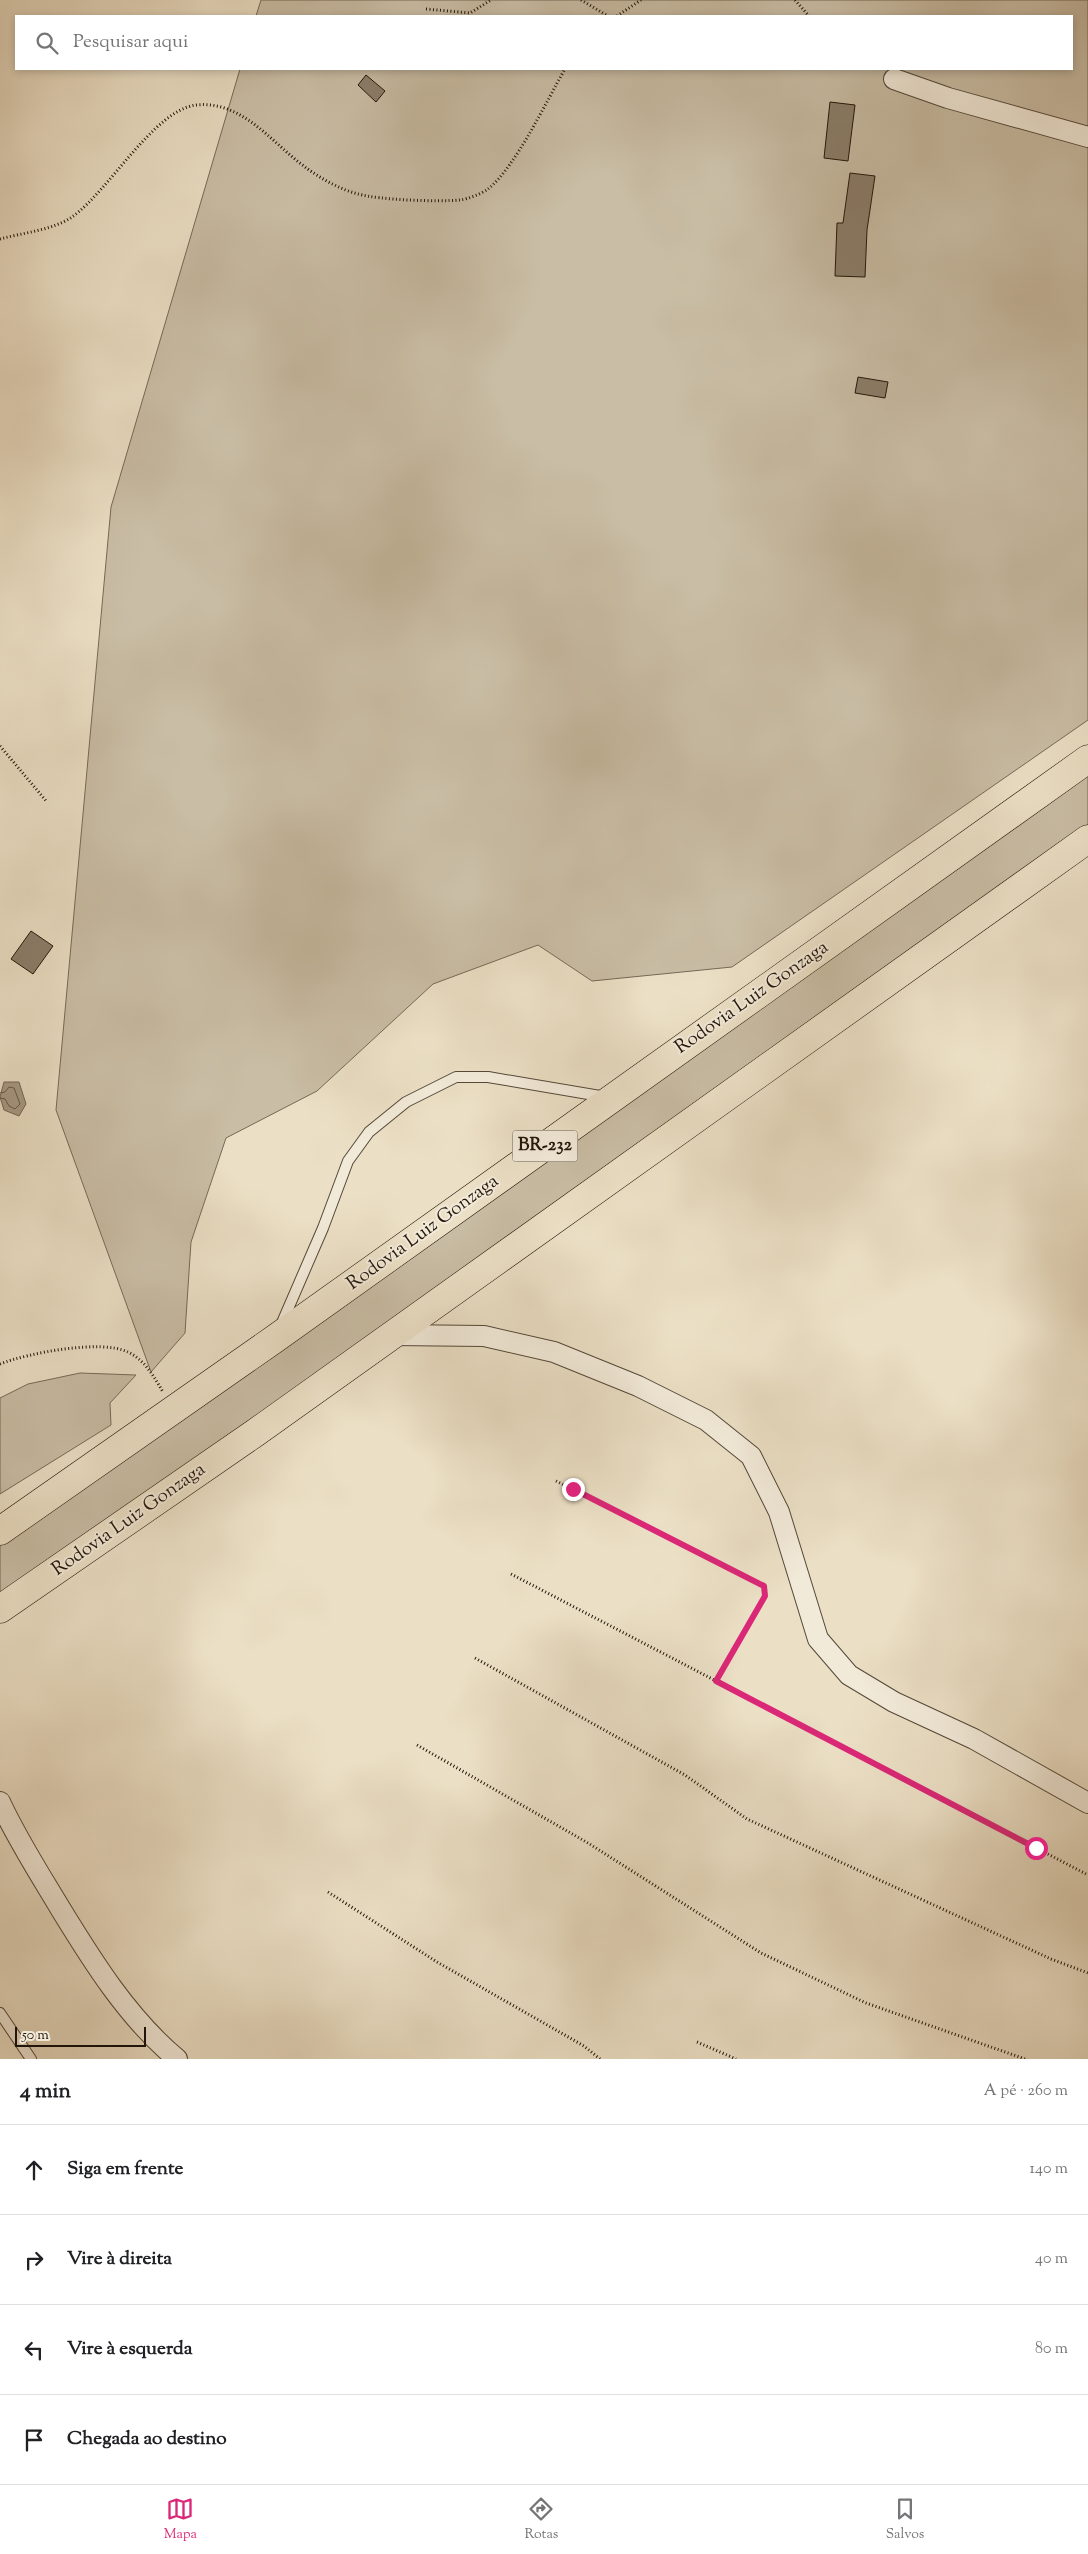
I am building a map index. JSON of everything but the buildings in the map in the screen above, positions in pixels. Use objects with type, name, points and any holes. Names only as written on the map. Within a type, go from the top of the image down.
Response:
[{"type":"highway","name":"Rodovia Luiz Gonzaga","points":[[0,1531],[276,1338],[1088,759]]},
{"type":"highway","name":"Rodovia Luiz Gonzaga","points":[[0,1609],[392,1335],[1088,839]]},
{"type":"street","points":[[894,79],[948,98],[1088,137]]},
{"type":"street","points":[[392,1335],[484,1336],[554,1352],[638,1386],[706,1420],[751,1456],[779,1512],[818,1639],[849,1675],[894,1702],[974,1739],[1088,1803]]},
{"type":"street","points":[[0,1802],[15,1835],[99,1971],[156,2042],[177,2059]]},
{"type":"lane","points":[[276,1338],[323,1228],[348,1161],[369,1132],[406,1102],[456,1076],[488,1077],[612,1098]]},
{"type":"lane","points":[[0,2013],[31,2059]]},
{"type":"path","points":[[426,9],[470,14],[491,0]]},
{"type":"path","points":[[581,0],[606,15]]},
{"type":"path","points":[[618,15],[641,0]]},
{"type":"path","points":[[795,0],[808,15]]},
{"type":"path","points":[[0,239],[70,218],[102,190],[156,128],[182,108],[197,105],[232,111],[255,124],[304,167],[332,184],[359,195],[394,199],[460,200],[487,189],[500,175],[522,144],[564,70]]},
{"type":"path","points":[[0,746],[47,802]]},
{"type":"path","points":[[0,1364],[33,1354],[82,1348],[108,1348],[127,1351],[140,1360],[151,1372],[174,1409]]},
{"type":"path","points":[[556,1481],[764,1586],[765,1596],[716,1681]]},
{"type":"path","points":[[511,1574],[1088,1875]]},
{"type":"path","points":[[475,1658],[685,1775],[747,1819],[1051,1959],[1088,1973]]},
{"type":"path","points":[[416,1745],[588,1843],[762,1953],[866,2003],[1025,2059]]},
{"type":"path","points":[[328,1892],[437,1962],[584,2046],[600,2059]]},
{"type":"path","points":[[697,2042],[736,2059]]},
{"type":"shaded area","points":[[261,0],[1088,0],[1088,720],[732,967],[592,981],[538,945],[433,984],[317,1091],[226,1138],[191,1242],[185,1333],[151,1372],[56,1110],[111,507],[240,70],[1073,70],[1073,15],[256,15]]},
{"type":"shaded area","points":[[1088,766],[1088,828],[536,1233],[0,1595],[0,1533]]},
{"type":"shaded area","points":[[80,1373],[136,1375],[110,1403],[111,1425],[0,1494],[0,1398],[28,1384]]},
{"type":"water","points":[[4,1082],[19,1082],[26,1104],[19,1116],[4,1110],[0,1097]]},
{"type":"route","points":[[573,1489],[764,1586],[765,1596],[716,1681],[1036,1848]]}]
